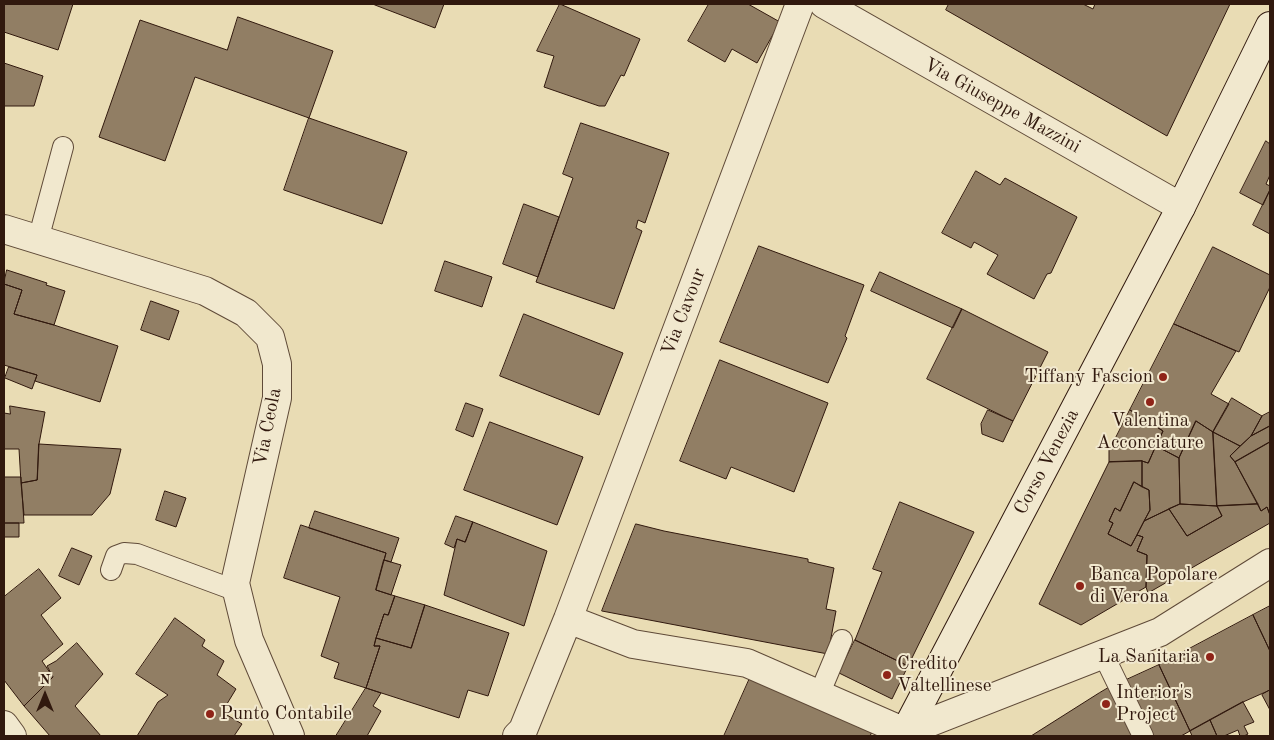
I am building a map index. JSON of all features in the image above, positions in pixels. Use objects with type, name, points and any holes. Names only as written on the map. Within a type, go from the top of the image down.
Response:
[{"type":"street","name":"Via Cavour","points":[[517,736],[523,730],[568,620],[800,4]]},
{"type":"street","name":"Via Giuseppe Mazzini","points":[[824,4],[1181,207]]},
{"type":"street","name":"Corso Venezia","points":[[904,734],[1181,207],[1270,26]]},
{"type":"street","name":"Via Ceola","points":[[4,229],[205,291],[246,313],[270,337],[277,364],[277,398],[235,582],[248,640],[290,736]]},
{"type":"street","points":[[568,620],[633,644],[747,662],[904,734],[1160,632],[1270,563]]},
{"type":"street","points":[[4,725],[12,736]]},
{"type":"lane","points":[[38,240],[63,147]]},
{"type":"lane","points":[[111,570],[116,556],[124,553],[137,554],[237,591]]},
{"type":"lane","points":[[819,695],[842,640]]},
{"type":"lane","points":[[1103,654],[1142,736]]},
{"type":"building","points":[[4,4],[73,4],[58,50],[4,32]]},
{"type":"building","points":[[376,4],[444,4],[435,28]]},
{"type":"building","points":[[560,4],[640,39],[624,76],[621,75],[605,106],[599,106],[544,87],[554,56],[537,51]]},
{"type":"building","points":[[709,4],[748,4],[780,22],[757,63],[732,49],[725,62],[688,41]]},
{"type":"building","points":[[949,4],[1083,4],[1093,9],[1095,4],[1230,4],[1167,136],[946,10]]},
{"type":"building","points":[[238,17],[333,51],[309,118],[195,77],[165,161],[99,137],[140,20],[227,50]]},
{"type":"building","points":[[4,63],[43,76],[34,106],[4,106]]},
{"type":"building","points":[[309,118],[407,152],[382,224],[284,190]]},
{"type":"building","points":[[581,123],[669,153],[645,223],[638,220],[636,228],[642,231],[614,309],[536,282],[573,178],[563,174]]},
{"type":"building","points":[[1266,141],[1270,144],[1270,175],[1266,184],[1270,186],[1270,190],[1263,205],[1240,193]]},
{"type":"building","points":[[976,171],[1000,185],[1005,178],[1077,217],[1051,273],[1047,274],[1034,299],[987,274],[998,255],[974,242],[971,248],[942,233]]},
{"type":"building","points":[[1270,190],[1270,234],[1253,225]]},
{"type":"building","points":[[524,204],[559,217],[538,277],[503,264]]},
{"type":"building","points":[[759,246],[864,285],[845,336],[847,338],[828,383],[720,342]]},
{"type":"building","points":[[1213,247],[1270,275],[1270,287],[1239,352],[1174,324]]},
{"type":"building","points":[[445,261],[492,277],[482,307],[435,291]]},
{"type":"building","points":[[7,270],[65,291],[54,325],[14,314],[22,290],[4,284]]},
{"type":"building","points":[[880,272],[962,309],[953,328],[871,291]]},
{"type":"building","points":[[4,284],[22,290],[14,314],[118,346],[100,402],[35,381],[37,375],[4,365]]},
{"type":"building","points":[[151,301],[179,311],[169,340],[141,330]]},
{"type":"building","points":[[962,309],[1048,352],[1013,421],[927,379]]},
{"type":"building","points":[[524,314],[623,353],[599,415],[500,376]]},
{"type":"building","points":[[1174,324],[1236,351],[1211,394],[1229,404],[1213,432],[1196,421],[1179,458],[1156,446],[1163,431],[1130,410]]},
{"type":"building","points":[[720,360],[828,403],[794,492],[731,467],[726,479],[680,461]]},
{"type":"building","points":[[9,367],[37,375],[32,389],[5,378]]},
{"type":"building","points":[[1232,398],[1262,416],[1251,436],[1240,446],[1213,432]]},
{"type":"building","points":[[466,403],[483,409],[473,437],[456,430]]},
{"type":"building","points":[[10,406],[45,412],[39,444],[37,480],[21,483],[19,449],[4,449],[4,413],[10,414]]},
{"type":"building","points":[[988,410],[1013,421],[1003,442],[982,434],[981,424]]},
{"type":"building","points":[[1130,410],[1163,431],[1148,463],[1142,461],[1109,462],[1109,451]]},
{"type":"building","points":[[1270,412],[1270,426],[1251,436],[1262,416]]},
{"type":"building","points":[[1196,421],[1213,432],[1217,506],[1180,504],[1179,458]]},
{"type":"building","points":[[490,422],[583,457],[557,525],[464,490]]},
{"type":"building","points":[[1270,426],[1270,442],[1235,462],[1230,456],[1251,436]]},
{"type":"building","points":[[1213,432],[1240,446],[1230,456],[1258,504],[1217,506]]},
{"type":"building","points":[[1270,442],[1270,515],[1267,507],[1261,511],[1235,462]]},
{"type":"building","points":[[39,444],[121,449],[110,494],[92,515],[24,515],[21,483],[37,480]]},
{"type":"building","points":[[1156,446],[1179,458],[1180,504],[1144,521],[1150,510],[1149,490],[1142,487],[1142,461],[1148,463]]},
{"type":"building","points":[[1142,461],[1142,487],[1134,482],[1120,511],[1115,508],[1109,521],[1113,523],[1108,534],[1131,546],[1137,535],[1143,537],[1137,551],[1147,555],[1146,587],[1081,625],[1039,604],[1109,462]]},
{"type":"building","points":[[4,477],[21,477],[24,523],[4,523]]},
{"type":"building","points":[[1134,482],[1149,490],[1150,510],[1131,546],[1108,534],[1113,523],[1109,521],[1115,508],[1120,511]]},
{"type":"building","points":[[165,491],[186,498],[176,527],[156,520]]},
{"type":"building","points":[[900,502],[974,532],[908,666],[855,640],[882,572],[873,569]]},
{"type":"building","points":[[1180,504],[1217,506],[1222,516],[1187,536],[1169,509]]},
{"type":"building","points":[[1258,504],[1261,511],[1267,507],[1270,523],[1148,593],[1146,587],[1147,555],[1137,551],[1143,537],[1137,535],[1144,521],[1169,509],[1187,536],[1222,516],[1217,506]]},
{"type":"building","points":[[315,511],[399,538],[391,562],[384,560],[386,553],[309,528]]},
{"type":"building","points":[[456,516],[473,522],[465,542],[457,539],[454,548],[445,544]]},
{"type":"building","points":[[473,522],[547,551],[524,626],[444,595],[457,539],[465,542]]},
{"type":"building","points":[[4,523],[19,523],[19,537],[4,537]]},
{"type":"building","points":[[636,524],[808,559],[808,562],[834,568],[826,609],[836,611],[828,654],[602,611]]},
{"type":"building","points":[[301,525],[386,553],[376,590],[395,596],[388,615],[384,614],[376,638],[374,646],[380,646],[366,688],[334,678],[339,663],[321,656],[340,597],[284,578]]},
{"type":"building","points":[[72,548],[92,556],[79,585],[59,576]]},
{"type":"building","points":[[384,560],[401,565],[391,595],[376,590]]},
{"type":"building","points":[[39,569],[61,598],[41,615],[63,644],[42,661],[53,677],[24,706],[4,680],[4,597]]},
{"type":"building","points":[[395,596],[425,605],[411,648],[376,638],[384,614],[388,615]]},
{"type":"building","points":[[425,605],[509,633],[488,696],[468,690],[459,718],[366,688],[380,646],[374,646],[376,638],[411,648]]},
{"type":"building","points":[[1270,606],[1270,651],[1253,615]]},
{"type":"building","points":[[1253,615],[1270,651],[1270,690],[1243,702],[1190,731],[1159,665]]},
{"type":"building","points":[[175,618],[205,640],[202,646],[224,661],[217,675],[236,689],[222,712],[242,724],[234,736],[137,736],[158,702],[168,695],[136,674]]},
{"type":"building","points":[[855,640],[908,666],[892,699],[839,673]]},
{"type":"building","points":[[77,643],[103,674],[75,706],[101,736],[50,736],[24,706],[53,677],[47,666],[56,661]]},
{"type":"building","points":[[1159,665],[1190,731],[1181,736],[1150,736],[1124,681]]},
{"type":"building","points":[[750,678],[873,730],[870,736],[724,736]]},
{"type":"building","points":[[1110,687],[1135,736],[1031,736],[1099,693]]},
{"type":"building","points":[[366,688],[381,693],[373,706],[381,711],[367,736],[336,736]]},
{"type":"building","points":[[1270,690],[1270,710],[1262,695]]},
{"type":"building","points":[[1243,702],[1254,722],[1244,726],[1248,734],[1240,736],[1238,730],[1224,736],[1217,736],[1210,720]]},
{"type":"building","points":[[1210,720],[1217,736],[1192,736],[1190,731]]},
{"type":"place","name":"Tiffany Fascion","points":[[1163,377]]},
{"type":"place","name":"Valentina Acconciature","points":[[1150,402]]},
{"type":"place","name":"Banca Popolare di Verona","points":[[1080,586]]},
{"type":"place","name":"La Sanitaria","points":[[1210,657]]},
{"type":"place","name":"Credito Valtellinese","points":[[887,675]]},
{"type":"place","name":"Interior's Project","points":[[1106,704]]},
{"type":"place","name":"Punto Contabile","points":[[210,714]]}]
